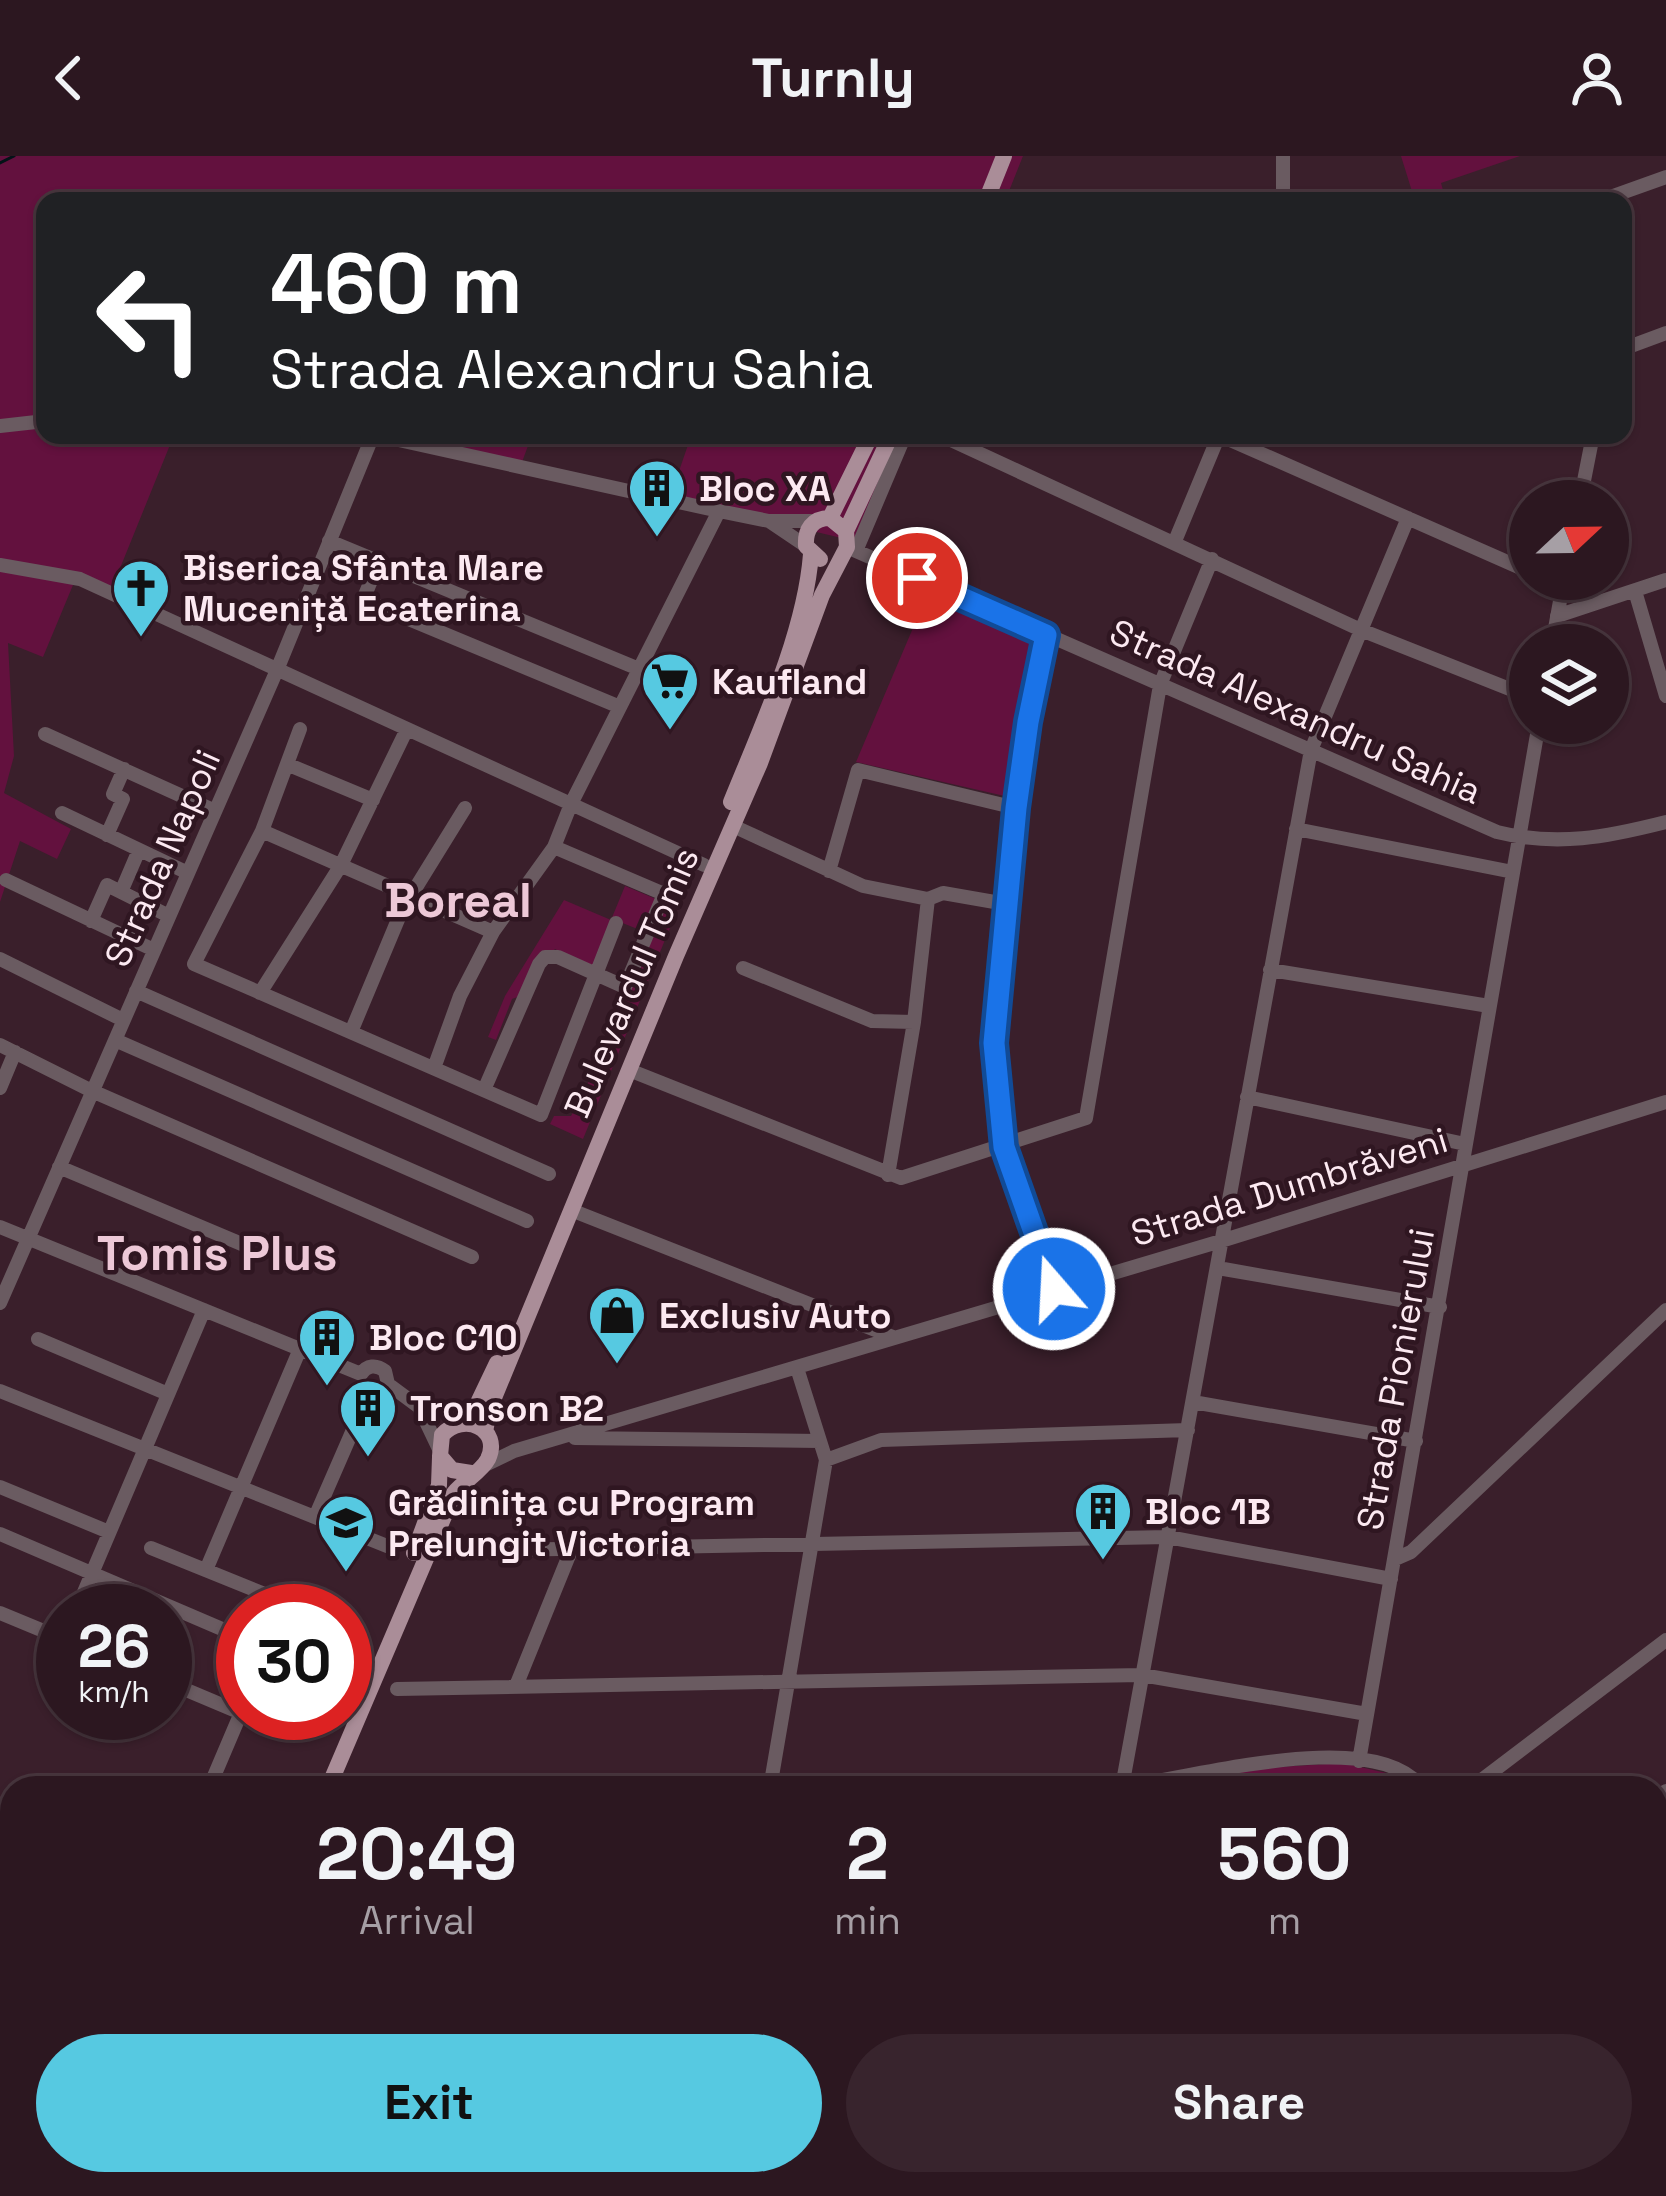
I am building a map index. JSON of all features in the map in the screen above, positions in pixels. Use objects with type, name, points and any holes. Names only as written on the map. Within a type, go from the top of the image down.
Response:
[{"type":"main road","points":[[986,192],[1000,156]]},
{"type":"main road","points":[[809,550],[819,560],[847,547],[823,519],[866,444]]},
{"type":"main road","name":"Bulevardul Tomis","points":[[487,1437],[489,1410],[887,444]]},
{"type":"main road","name":"Bulevardul Tomis","points":[[456,1424],[476,1408],[497,1363],[771,702],[809,580],[805,536],[823,519]]},
{"type":"main road","points":[[321,1776],[424,1530],[439,1485],[442,1435],[456,1424],[471,1423],[487,1437],[488,1457],[454,1493],[333,1776]]},
{"type":"main road","points":[[440,1453],[452,1470],[476,1470]]},
{"type":"street","points":[[1283,156],[1283,192]]},
{"type":"street","points":[[1624,192],[1666,177]]},
{"type":"street","points":[[1632,346],[1666,333]]},
{"type":"street","points":[[0,426],[36,422]]},
{"type":"street","name":"Strada Napoli","points":[[0,1303],[277,670],[370,444]]},
{"type":"street","points":[[415,444],[719,511],[769,520],[823,519]]},
{"type":"street","points":[[847,547],[899,444]]},
{"type":"street","points":[[960,444],[1360,630],[1509,689]]},
{"type":"street","points":[[1175,541],[1216,444]]},
{"type":"street","points":[[1240,444],[1509,563]]},
{"type":"street","points":[[1584,480],[1591,444]]},
{"type":"street","points":[[434,1068],[460,996],[493,932],[554,847],[571,804],[719,511]]},
{"type":"street","points":[[1124,1776],[1311,750],[1408,518]]},
{"type":"street","points":[[769,520],[809,550]]},
{"type":"street","points":[[329,541],[640,669]]},
{"type":"street","name":"Strada Alexandru Sahia","points":[[847,547],[1497,832],[1576,842],[1666,822]]},
{"type":"street","points":[[629,1070],[901,1178],[1086,1118],[1160,685],[1212,559]]},
{"type":"street","points":[[379,561],[363,600],[620,707]]},
{"type":"street","points":[[0,565],[80,580],[704,865]]},
{"type":"street","points":[[1557,616],[1666,580]]},
{"type":"street","points":[[1635,591],[1666,695]]},
{"type":"street","points":[[1556,624],[1560,600]]},
{"type":"street","points":[[1046,635],[1016,808],[994,1043],[1004,1147],[1054,1289]]},
{"type":"street","points":[[300,729],[262,831],[194,964],[541,1114],[616,923]]},
{"type":"street","points":[[260,993],[341,866],[407,729]]},
{"type":"street","points":[[45,734],[215,811]]},
{"type":"street","name":"Strada Pionierului","points":[[1359,1761],[1535,744]]},
{"type":"street","points":[[289,765],[373,800]]},
{"type":"street","points":[[107,835],[123,799],[113,794],[124,770]]},
{"type":"street","points":[[830,871],[858,770],[1016,808]]},
{"type":"street","points":[[351,1032],[412,896],[465,808]]},
{"type":"street","points":[[62,813],[188,873]]},
{"type":"street","points":[[733,826],[863,886],[928,899],[943,893],[1006,904]]},
{"type":"street","points":[[1296,829],[1513,872]]},
{"type":"street","points":[[262,831],[493,932]]},
{"type":"street","points":[[484,1090],[544,957],[558,957],[625,987],[664,894],[554,847]]},
{"type":"street","points":[[121,892],[139,850]]},
{"type":"street","points":[[6,880],[154,950]]},
{"type":"street","points":[[91,921],[107,885],[169,916]]},
{"type":"street","points":[[888,1174],[914,1022],[928,899]]},
{"type":"street","points":[[0,959],[123,1020]]},
{"type":"street","points":[[743,968],[872,1021],[914,1022]]},
{"type":"street","points":[[1270,970],[1489,1006]]},
{"type":"street","points":[[136,992],[549,1174]]},
{"type":"street","points":[[115,1040],[527,1221]]},
{"type":"street","points":[[0,1045],[92,1091],[472,1257]]},
{"type":"street","points":[[0,1088],[15,1052]]},
{"type":"street","points":[[1247,1097],[1465,1144]]},
{"type":"street","name":"Strada Dumbrăveni","points":[[476,1470],[514,1451],[1221,1241],[1666,1102]]},
{"type":"street","points":[[58,1167],[244,1245]]},
{"type":"street","points":[[571,1210],[893,1337]]},
{"type":"street","points":[[0,1227],[361,1374]]},
{"type":"street","points":[[1218,1268],[1439,1307]]},
{"type":"street","points":[[87,1584],[204,1310]]},
{"type":"street","points":[[1395,1559],[1411,1552],[1666,1310]]},
{"type":"street","points":[[38,1340],[168,1394]]},
{"type":"street","points":[[206,1570],[300,1349]]},
{"type":"street","points":[[370,1394],[361,1386],[361,1374],[376,1366],[385,1371],[388,1384],[419,1407],[456,1424]]},
{"type":"street","points":[[772,1776],[826,1460],[796,1368]]},
{"type":"street","points":[[370,1394],[388,1384]]},
{"type":"street","points":[[0,1391],[387,1546]]},
{"type":"street","points":[[316,1517],[370,1394]]},
{"type":"street","points":[[1193,1402],[1416,1442]]},
{"type":"street","points":[[419,1407],[440,1453]]},
{"type":"street","points":[[826,1460],[881,1440],[1188,1430]]},
{"type":"street","points":[[487,1437],[514,1451]]},
{"type":"street","points":[[558,1438],[820,1441]]},
{"type":"street","points":[[0,1487],[109,1532]]},
{"type":"street","points":[[0,1534],[216,1626]]},
{"type":"street","points":[[453,1551],[1168,1537],[1391,1579]]},
{"type":"street","points":[[151,1548],[240,1584]]},
{"type":"street","points":[[516,1686],[572,1548]]},
{"type":"street","points":[[0,1613],[36,1628]]},
{"type":"street","points":[[1487,1776],[1666,1640]]},
{"type":"street","points":[[397,1689],[1142,1675],[1367,1714]]},
{"type":"street","points":[[214,1776],[229,1740]]},
{"type":"street","points":[[1177,1776],[1242,1763],[1303,1758],[1359,1761],[1409,1776]]},
{"type":"shaded area","points":[[0,156],[1023,156],[1009,192],[36,192],[36,444],[170,444],[112,588],[78,573],[43,657],[8,643],[14,756],[4,793],[71,829],[57,859],[20,841],[0,902]]},
{"type":"shaded area","points":[[1401,156],[1520,156],[1441,183],[1444,192],[1412,192]]},
{"type":"shaded area","points":[[441,444],[529,444],[522,462]]},
{"type":"shaded area","points":[[679,444],[895,444],[854,541],[670,497],[688,445]]},
{"type":"shaded area","points":[[927,595],[1037,640],[1009,797],[856,762]]},
{"type":"shaded area","points":[[680,863],[693,872],[583,1139],[550,1124],[554,1116],[571,1116],[593,1073],[622,998],[627,997],[670,896],[674,896]]},
{"type":"shaded area","points":[[625,886],[656,899],[645,932],[615,920],[594,970],[555,949],[520,996],[512,999],[496,1040],[488,1037],[505,996],[564,900],[611,920]]},
{"type":"shaded area","points":[[1343,1763],[1399,1776],[1188,1776]]},
{"type":"waterway","points":[[0,163],[14,156]]},
{"type":"place","name":"Bloc XA","points":[[657,539]]},
{"type":"place","name":"Biserica Sfânta Mare Muceniță Ecaterina","points":[[141,639]]},
{"type":"place","name":"Kaufland","points":[[670,732]]},
{"type":"place","name":"Exclusiv Auto","points":[[617,1366]]},
{"type":"place","name":"Bloc C10","points":[[327,1388]]},
{"type":"place","name":"Tronson B2","points":[[368,1459]]},
{"type":"place","name":"Bloc 1B","points":[[1103,1562]]},
{"type":"place","name":"Grădinița cu Program Prelungit Victoria","points":[[346,1574]]},
{"type":"district","name":"Boreal","points":[[458,900]]},
{"type":"district","name":"Tomis Plus","points":[[217,1253]]},
{"type":"route","points":[[917,578],[1046,635],[1016,808],[994,1043],[1004,1147],[1054,1289]]}]
